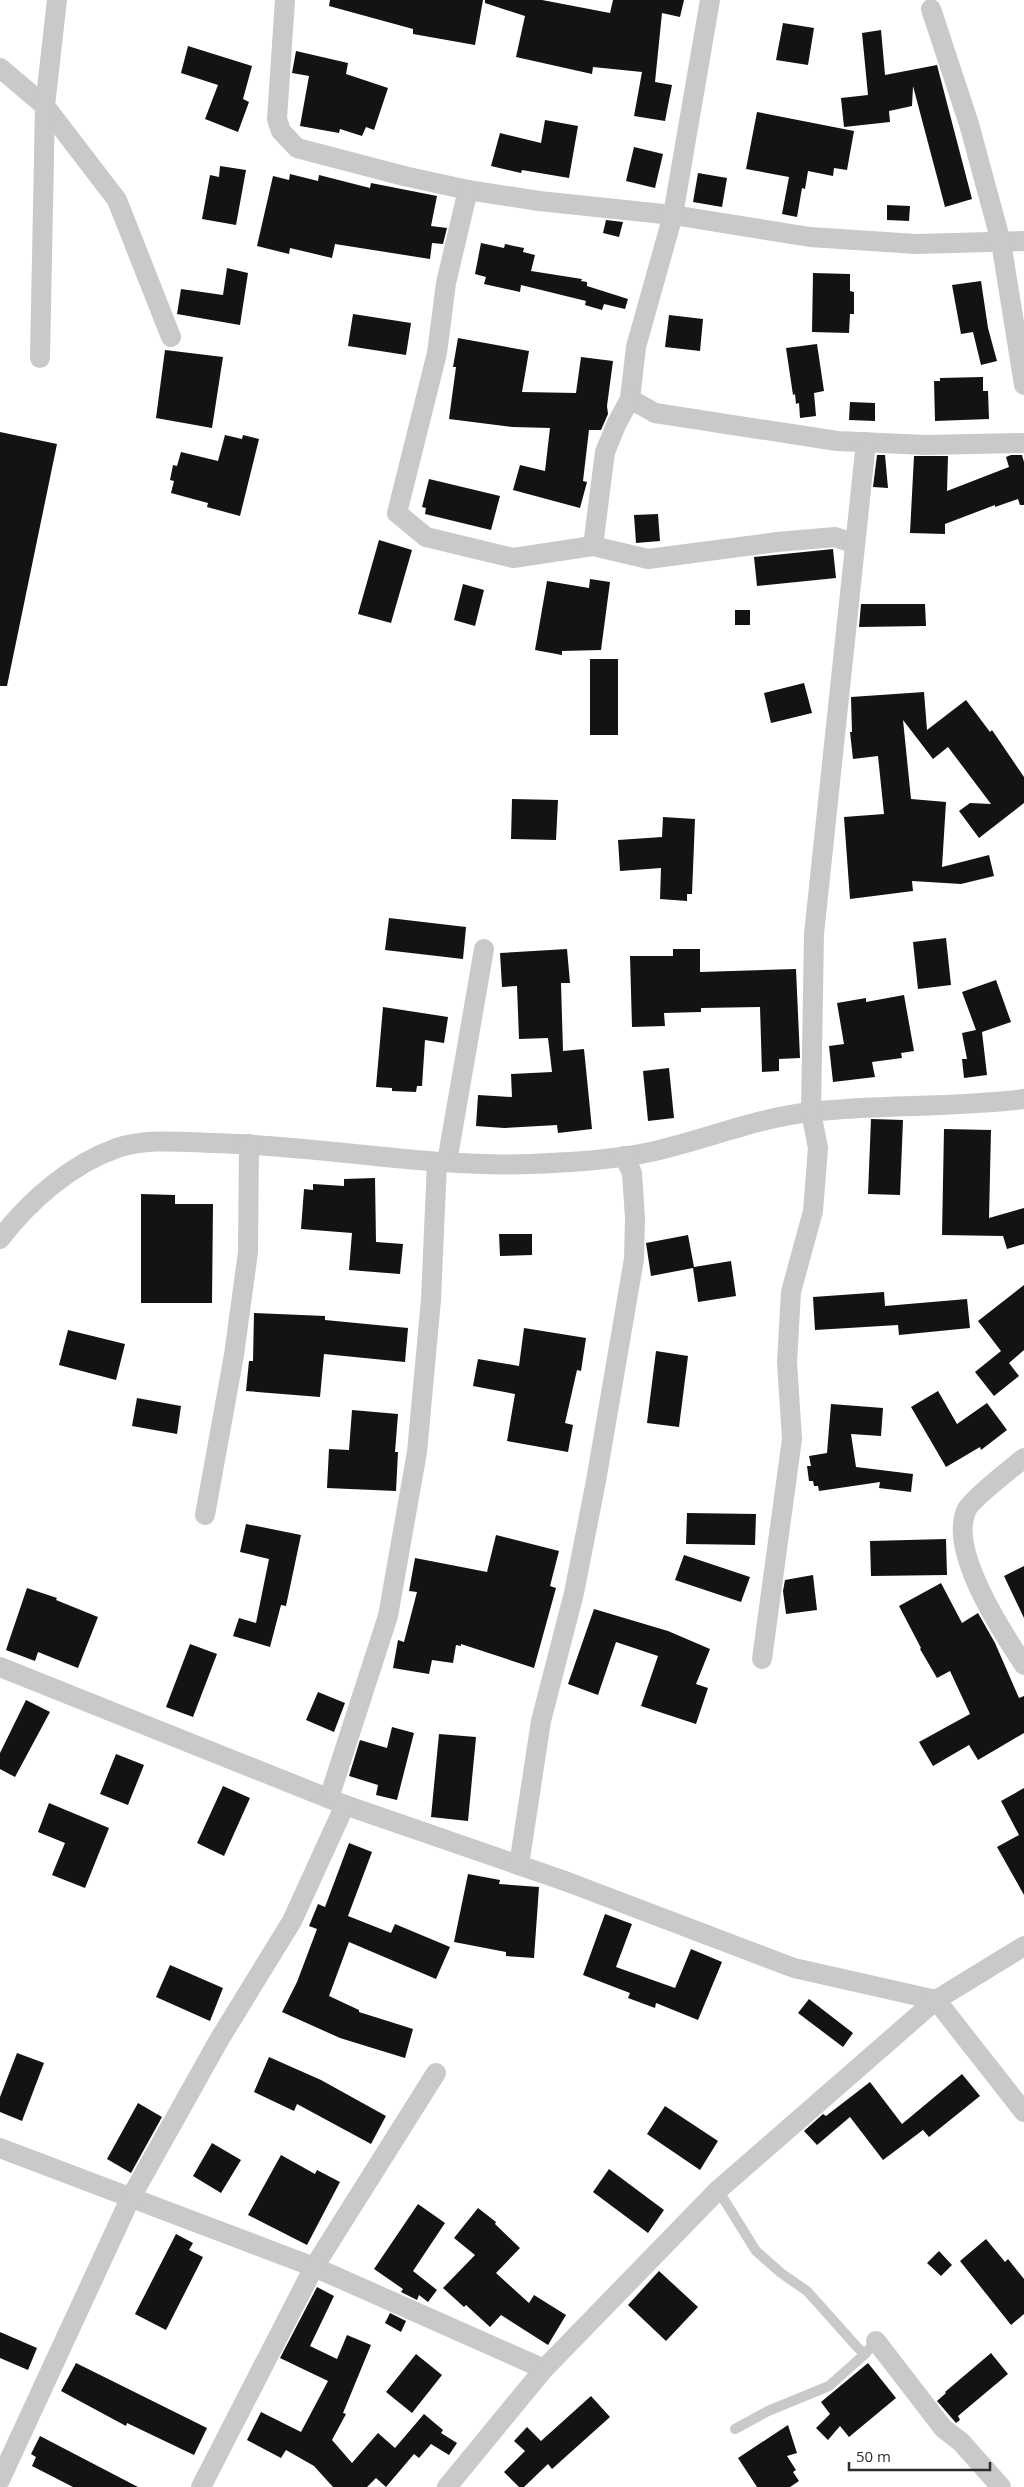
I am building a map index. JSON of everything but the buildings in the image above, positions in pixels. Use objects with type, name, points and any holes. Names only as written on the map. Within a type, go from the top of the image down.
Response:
[{"type":"street","points":[[40,358],[45,106],[57,0]]},
{"type":"street","points":[[285,0],[277,120],[281,131],[297,148],[345,162],[468,190],[539,201],[672,215],[810,237],[916,244],[1024,241]]},
{"type":"street","points":[[593,546],[606,452],[617,423],[630,399],[636,347],[672,215],[710,0]]},
{"type":"street","points":[[931,9],[969,124],[1002,242],[1024,385]]},
{"type":"street","points":[[0,68],[45,106],[117,200],[171,337]]},
{"type":"street","points":[[468,190],[446,283],[437,353],[397,513],[426,537],[513,558],[593,546],[648,559],[777,542],[835,537],[855,544]]},
{"type":"street","points":[[630,399],[655,413],[756,430],[837,440],[926,445],[1024,443]]},
{"type":"street","points":[[762,1660],[792,1439],[787,1362],[791,1292],[813,1211],[818,1148],[811,1112],[814,934],[866,442]]},
{"type":"street","points":[[0,2480],[130,2198],[220,2040],[292,1921],[337,1801],[388,1616],[417,1452],[442,1162],[484,949]]},
{"type":"street","points":[[0,1239],[48,1189],[85,1162],[117,1147],[142,1143],[249,1144],[442,1162],[532,1164],[653,1152],[745,1126],[811,1112],[991,1103],[1024,1099]]},
{"type":"street","points":[[205,1515],[234,1355],[248,1252],[249,1144]]},
{"type":"street","points":[[519,1865],[541,1721],[574,1593],[596,1481],[634,1259],[635,1218],[632,1174],[624,1156]]},
{"type":"street","points":[[1024,1458],[967,1509],[962,1534],[971,1570],[1002,1632],[1024,1665]]},
{"type":"street","points":[[0,1668],[337,1801],[519,1865],[794,1968],[936,2000],[1024,2112]]},
{"type":"street","points":[[447,2487],[544,2369],[718,2190],[936,2000],[1024,1946]]},
{"type":"street","points":[[201,2487],[314,2267],[436,2073]]},
{"type":"street","points":[[0,2148],[314,2267],[544,2369]]},
{"type":"street","points":[[871,2348],[943,2428],[961,2442],[1001,2487]]},
{"type":"lane","points":[[718,2190],[756,2251],[781,2273],[807,2291],[871,2348],[829,2386],[768,2411],[735,2429]]}]
